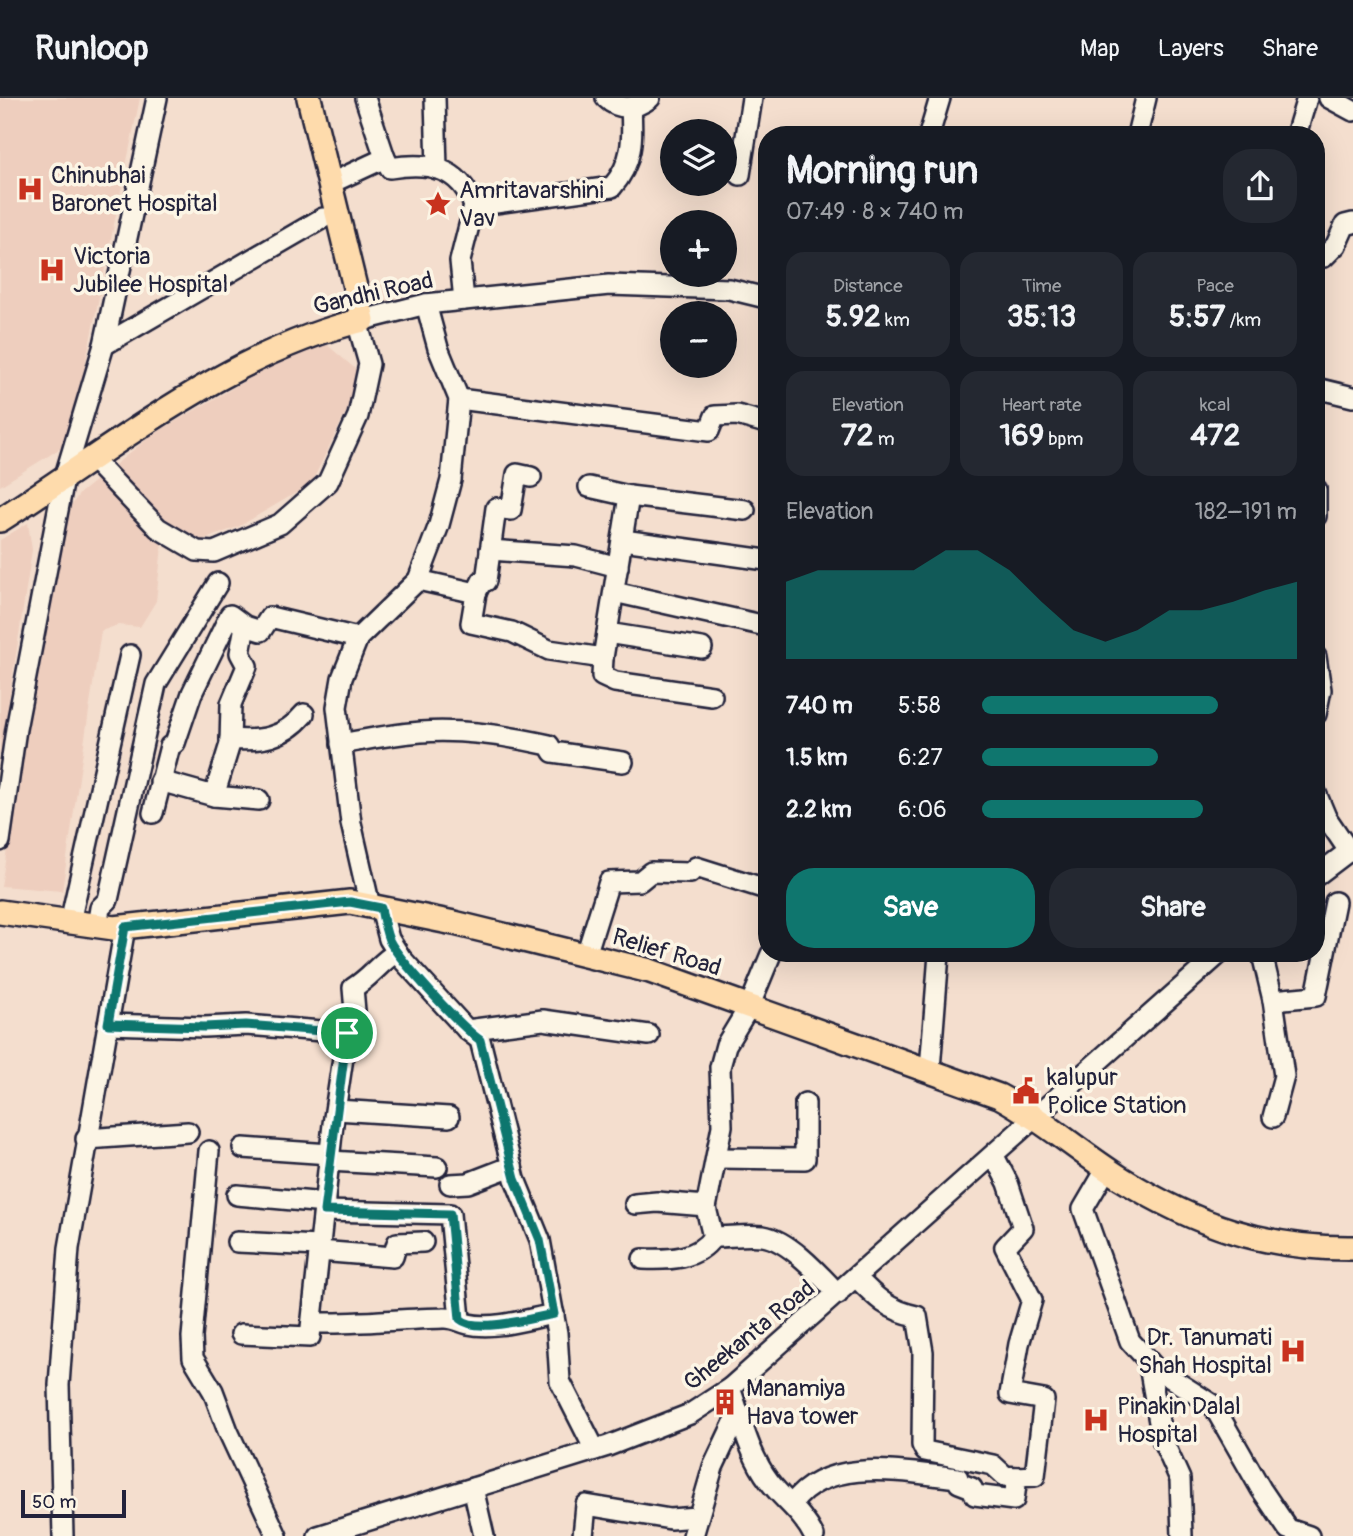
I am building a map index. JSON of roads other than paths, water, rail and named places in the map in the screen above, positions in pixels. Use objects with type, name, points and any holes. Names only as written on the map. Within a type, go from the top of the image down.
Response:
[{"type":"main road","points":[[293,98],[323,218],[356,321]]},
{"type":"main road","points":[[309,98],[356,321]]},
{"type":"main road","name":"Gandhi Road","points":[[0,520],[197,391],[316,331],[356,321]]},
{"type":"main road","name":"Relief Road","points":[[0,912],[97,926],[125,927],[337,903],[375,907],[586,955],[650,971],[750,1005],[999,1096],[1037,1116],[1107,1168],[1188,1217],[1257,1241],[1353,1248]]},
{"type":"street","points":[[0,841],[16,729],[64,479],[104,345],[157,98]]},
{"type":"street","points":[[365,98],[390,168],[414,164],[437,169],[464,185],[474,206],[460,261],[464,300]]},
{"type":"street","points":[[435,98],[437,169]]},
{"type":"street","points":[[606,98],[614,106],[631,108],[650,98]]},
{"type":"street","points":[[740,175],[752,98]]},
{"type":"street","points":[[935,126],[940,98]]},
{"type":"street","points":[[1139,126],[1146,98]]},
{"type":"street","points":[[1299,126],[1307,98]]},
{"type":"street","points":[[1329,98],[1353,111]]},
{"type":"street","points":[[474,206],[612,187],[626,172],[633,139],[631,108]]},
{"type":"street","points":[[329,184],[385,158]]},
{"type":"street","points":[[104,345],[323,218]]},
{"type":"street","points":[[1325,256],[1336,245],[1341,230],[1353,223]]},
{"type":"street","name":"Gandhi Road","points":[[356,321],[426,304],[609,285],[729,289],[758,296]]},
{"type":"street","points":[[426,304],[438,348],[459,399],[451,480],[439,525],[418,580],[358,638],[342,678],[337,707],[351,823],[375,907],[389,939],[397,952],[467,1030],[480,1040],[493,1081],[512,1166],[540,1240],[554,1314],[560,1381],[595,1450]]},
{"type":"street","points":[[93,460],[158,528],[197,551],[214,552],[280,524],[328,482],[358,416],[369,364],[356,321]]},
{"type":"street","points":[[1325,390],[1353,397]]},
{"type":"street","points":[[459,399],[709,431],[715,416],[737,415],[758,421]]},
{"type":"street","points":[[531,477],[516,474],[512,510],[496,508],[485,581],[482,581],[476,593],[471,623],[512,632],[549,650],[603,658]]},
{"type":"street","points":[[589,487],[629,496],[745,510]]},
{"type":"street","points":[[629,496],[602,676],[615,682],[712,696]]},
{"type":"street","points":[[623,540],[758,559]]},
{"type":"street","points":[[491,551],[576,556],[618,567]]},
{"type":"street","points":[[418,580],[476,593]]},
{"type":"street","points":[[97,926],[100,908],[108,900],[156,684],[218,583]]},
{"type":"street","points":[[614,592],[758,624]]},
{"type":"street","points":[[153,813],[160,781],[184,711],[230,615],[245,626],[261,631],[270,617],[358,638]]},
{"type":"street","points":[[214,796],[230,739],[231,704],[247,666],[240,653],[245,626]]},
{"type":"street","points":[[607,633],[702,648]]},
{"type":"street","points":[[70,922],[130,655]]},
{"type":"street","points":[[230,739],[256,742],[280,735],[304,714]]},
{"type":"street","points":[[341,744],[423,731],[457,733],[510,737],[549,745],[553,752],[623,762]]},
{"type":"street","points":[[160,781],[214,796],[259,800]]},
{"type":"street","points":[[1325,815],[1351,849],[1325,869]]},
{"type":"street","points":[[586,955],[609,883],[640,881],[651,872],[690,873],[696,867],[758,886]]},
{"type":"street","points":[[1325,951],[1335,902]]},
{"type":"street","points":[[63,1536],[59,1385],[69,1248],[125,927]]},
{"type":"street","points":[[241,1334],[310,1337],[335,1110],[349,1018],[355,1011],[353,988],[371,977],[375,966],[397,952]]},
{"type":"street","points":[[643,1259],[666,1259],[704,1250],[713,1237],[706,1206],[724,1109],[720,1068],[726,1045],[750,1005],[768,962]]},
{"type":"street","points":[[930,1069],[938,962]]},
{"type":"street","name":"Gheekanta Road","points":[[318,1536],[595,1450],[691,1414],[730,1388],[838,1294],[1210,962]]},
{"type":"street","points":[[1264,962],[1273,1000],[1284,1076],[1273,1117]]},
{"type":"street","points":[[1273,1000],[1316,996],[1323,962]]},
{"type":"street","points":[[467,1030],[543,1020],[649,1035]]},
{"type":"street","points":[[108,1024],[204,1027],[246,1025],[347,1033]]},
{"type":"street","points":[[716,1158],[805,1159],[805,1103]]},
{"type":"street","points":[[335,1110],[449,1117]]},
{"type":"street","points":[[86,1139],[188,1132]]},
{"type":"street","points":[[243,1148],[437,1167]]},
{"type":"street","points":[[209,1151],[192,1337],[193,1358],[213,1391],[228,1431],[277,1536]]},
{"type":"street","points":[[856,1278],[895,1312],[917,1316],[923,1352],[925,1451],[993,1465],[1005,1476],[1035,1476],[1044,1400],[1010,1394],[1018,1344],[1032,1300],[1005,1247],[1023,1228],[1008,1184],[994,1156]]},
{"type":"street","points":[[450,1185],[468,1183],[512,1166]]},
{"type":"street","points":[[1107,1168],[1083,1209],[1130,1341],[1148,1360],[1213,1405],[1261,1489],[1288,1529],[1309,1536]]},
{"type":"street","points":[[237,1195],[324,1207],[450,1214],[460,1319],[465,1324],[486,1325],[554,1314]]},
{"type":"street","points":[[635,1204],[668,1202],[706,1206]]},
{"type":"street","points":[[713,1237],[765,1236],[779,1242],[807,1261],[838,1294]]},
{"type":"street","points":[[237,1242],[393,1257],[397,1243],[424,1242]]},
{"type":"street","points":[[313,1322],[460,1319]]},
{"type":"street","points":[[1148,1360],[1162,1439],[1180,1479],[1182,1536]]},
{"type":"street","points":[[730,1388],[768,1480],[793,1503],[814,1536]]},
{"type":"street","points":[[583,1536],[586,1505],[695,1526],[713,1467],[739,1412]]},
{"type":"street","points":[[793,1503],[799,1494],[829,1478],[857,1472],[894,1471],[958,1478],[959,1483],[972,1488],[975,1495],[1014,1500],[1017,1477]]},
{"type":"street","points":[[473,1488],[484,1536]]},
{"type":"place","name":"Chinubhai Baronet Hospital","points":[[30,189]]},
{"type":"place","name":"Amritavarshini Vav","points":[[438,204]]},
{"type":"place","name":"Victoria Jubilee Hospital","points":[[52,270]]},
{"type":"place","name":"kalupur Police Station","points":[[1026,1091]]},
{"type":"place","name":"Dr. Tanumati Shah Hospital","points":[[1293,1351]]},
{"type":"place","name":"Manamiya Hava tower","points":[[725,1402]]},
{"type":"place","name":"Pinakin Dalal Hospital","points":[[1096,1420]]}]
